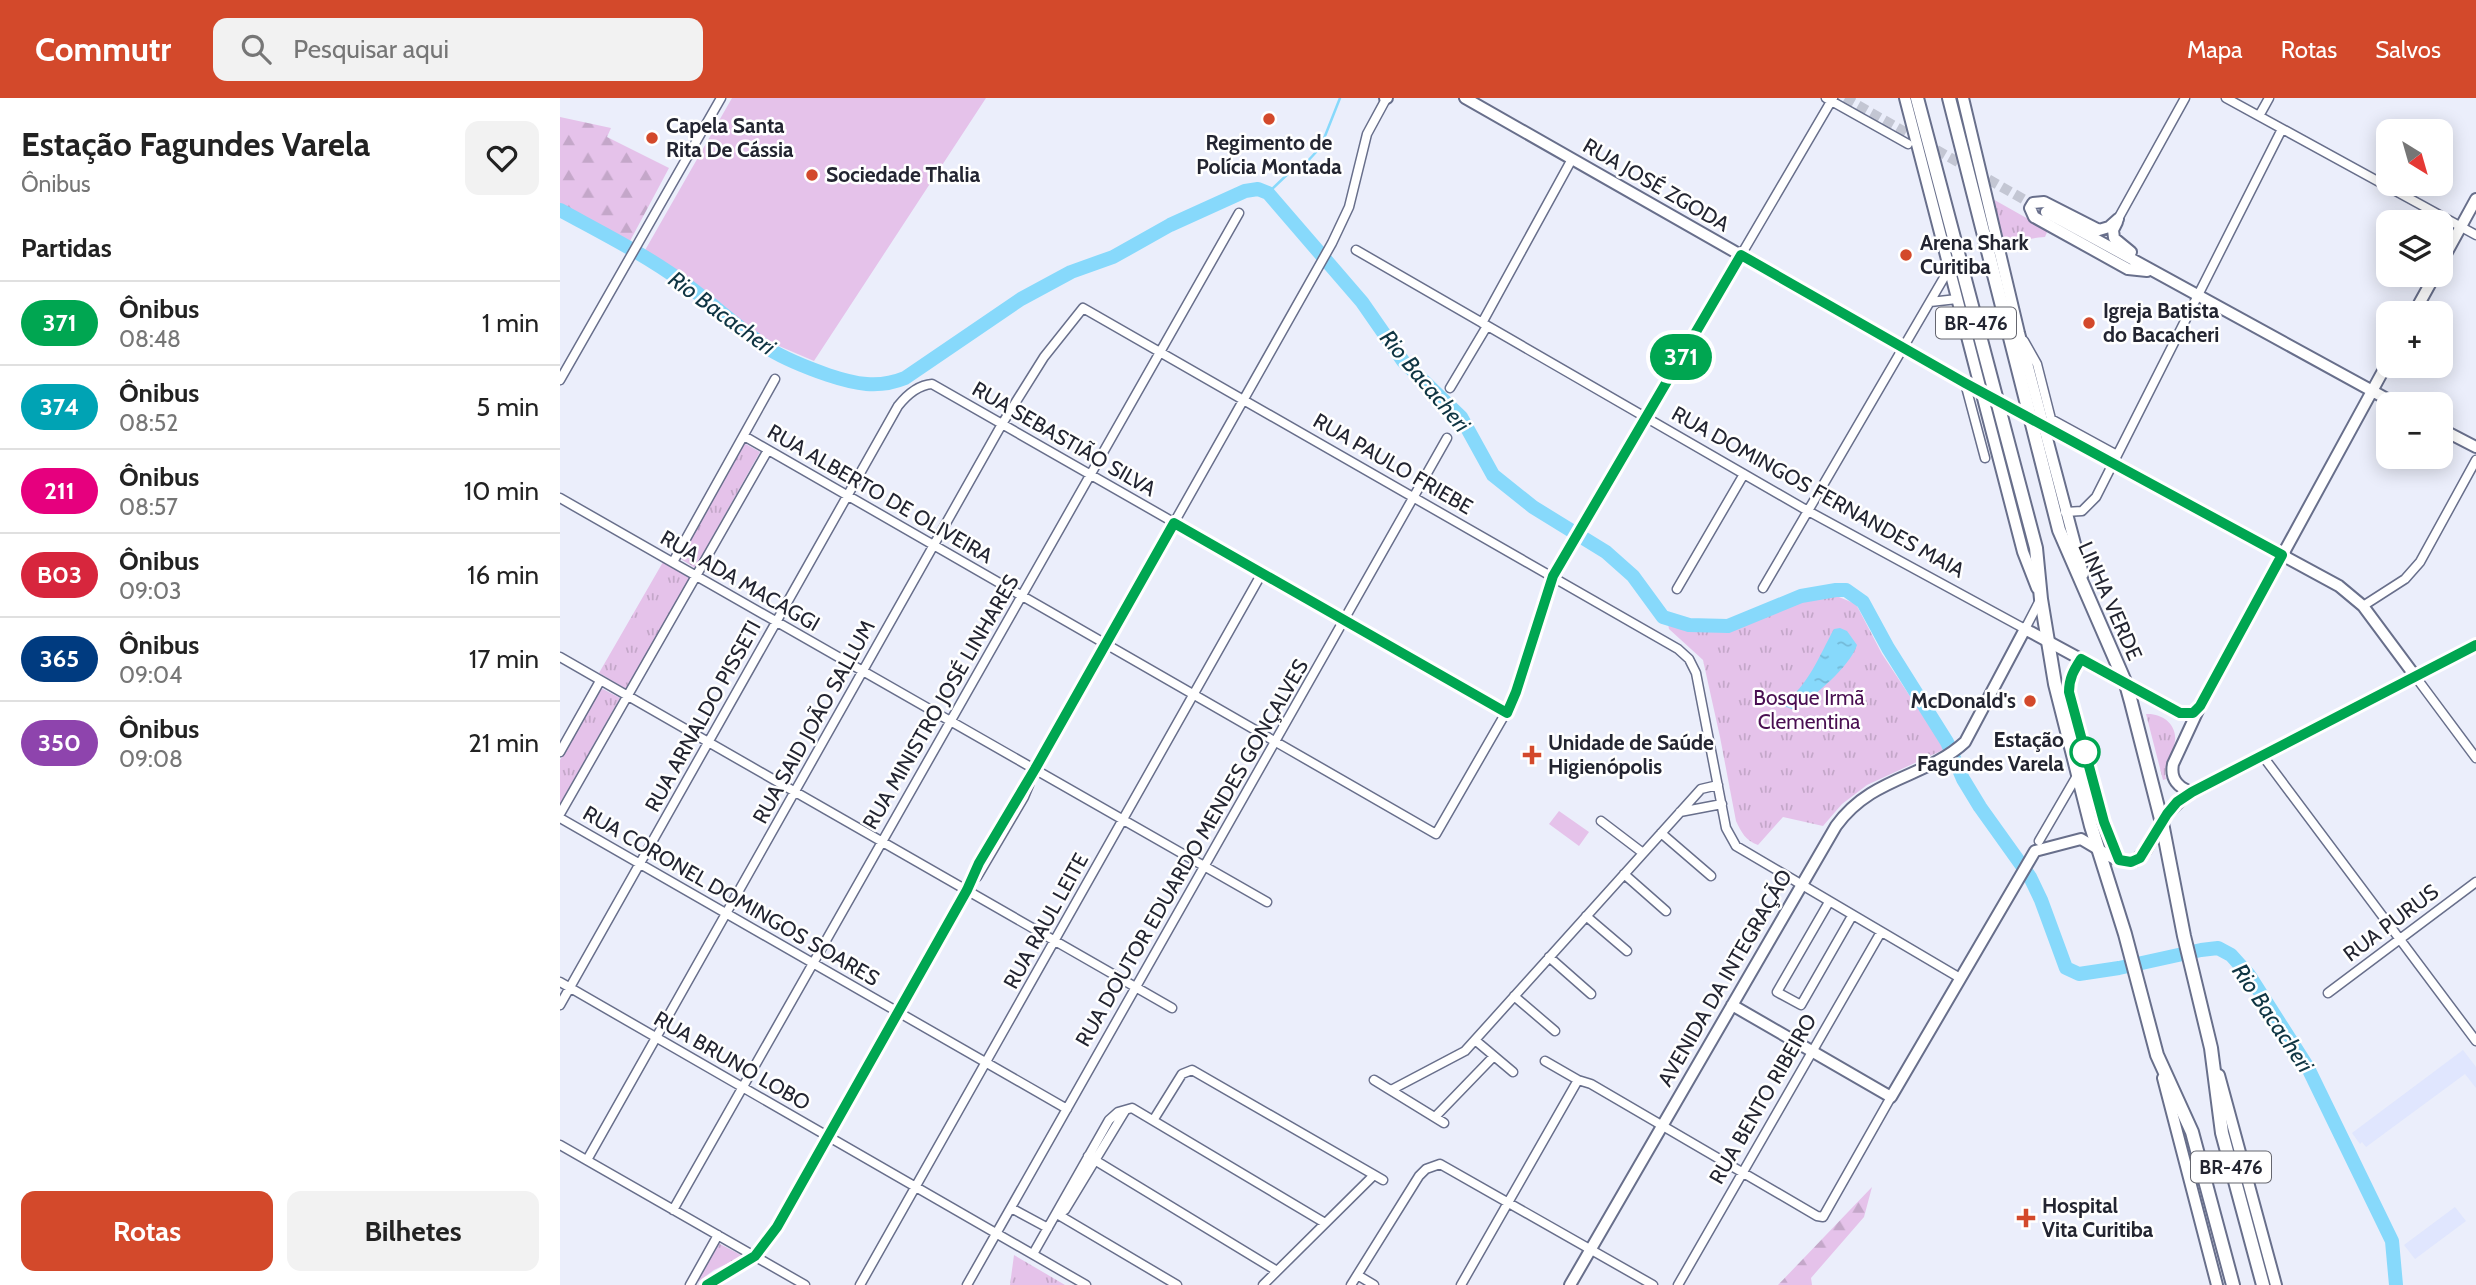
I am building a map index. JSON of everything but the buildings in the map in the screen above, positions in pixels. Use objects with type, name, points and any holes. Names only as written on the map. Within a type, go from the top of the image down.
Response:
[{"type":"highway","name":"BR-476","points":[[1917,98],[2036,548],[2047,641],[2078,774],[2157,1055],[2192,1132],[2233,1285]]},
{"type":"highway","name":"LINHA VERDE","points":[[1952,102],[2056,519],[2066,551],[2126,684],[2162,823],[2184,936],[2211,1048],[2222,1133],[2263,1285]]},
{"type":"main road","name":"RUA JOSÉ ZGODA","points":[[1465,98],[1970,385]]},
{"type":"main road","points":[[1905,98],[2023,552],[2041,599]]},
{"type":"main road","points":[[1963,98],[2019,332],[2095,617]]},
{"type":"main road","points":[[2453,241],[2476,200]]},
{"type":"main road","points":[[2118,219],[2099,230],[2044,202],[2033,203],[2030,208],[2034,217],[2128,269],[2150,271]]},
{"type":"main road","points":[[2046,212],[2376,393]]},
{"type":"main road","points":[[2118,219],[2113,235],[2116,242],[2150,271]]},
{"type":"main road","points":[[2192,792],[2175,783],[2171,770],[2200,706],[2379,378]]},
{"type":"main road","points":[[2050,429],[2115,459],[2339,586],[2363,606],[2415,676]]},
{"type":"main road","points":[[2453,435],[2476,447]]},
{"type":"main road","name":"RUA DOMINGOS FERNANDES MAIA","points":[[2025,629],[2184,714],[2193,713],[2200,706]]},
{"type":"main road","name":"AVENIDA DA INTEGRAÇÃO","points":[[1570,1285],[1836,826],[1850,809],[1879,788],[1945,756],[1965,742],[2025,629]]},
{"type":"main road","points":[[1732,1005],[1891,1097],[2027,861],[2038,849],[2077,839],[2085,840],[2119,860],[2135,861],[2146,850],[2174,806],[2192,792],[2476,645]]},
{"type":"main road","points":[[2211,1048],[2276,1285]]},
{"type":"main road","points":[[2157,1055],[2217,1285]]},
{"type":"street","points":[[560,380],[720,98]]},
{"type":"street","points":[[707,1285],[755,1256],[777,1227],[967,890],[1011,820],[1035,769],[1332,243],[1353,197],[1367,134],[1386,98]]},
{"type":"street","points":[[2118,219],[2185,98]]},
{"type":"street","points":[[2226,98],[2476,235]]},
{"type":"street","points":[[2259,116],[2269,98]]},
{"type":"street","points":[[1507,713],[1553,576],[1830,99],[1908,144]]},
{"type":"street","points":[[2065,512],[2076,513],[2088,507],[2283,129]]},
{"type":"street","points":[[1450,388],[1572,159]]},
{"type":"street","name":"RUA MINISTRO JOSÉ LINHARES","points":[[673,1210],[1239,212]]},
{"type":"street","name":"RUA DOMINGOS FERNANDES MAIA","points":[[1356,250],[1808,511],[2025,629]]},
{"type":"street","points":[[1763,588],[1949,269]]},
{"type":"street","points":[[1930,302],[1957,299]]},
{"type":"street","name":"RUA PAULO FRIEBE","points":[[1083,308],[1684,653],[1696,673],[1718,785]]},
{"type":"street","name":"RUA SAID JOÃO SALLUM","points":[[587,1160],[1002,424],[1044,357],[1083,308]]},
{"type":"street","points":[[2019,332],[2037,364],[2051,419],[2115,459]]},
{"type":"street","points":[[673,562],[775,379]]},
{"type":"street","name":"RUA SEBASTIÃO SILVA","points":[[932,384],[1507,713]]},
{"type":"street","name":"RUA ARNALDO PISSETI","points":[[560,1005],[898,406],[914,391],[932,384]]},
{"type":"street","points":[[1970,385],[1985,458]]},
{"type":"street","name":"RUA ALBERTO DE OLIVEIRA","points":[[744,436],[1436,834],[1507,713]]},
{"type":"street","name":"RUA DOUTOR EDUARDO MENDES GONÇALVES","points":[[967,1285],[1447,438]]},
{"type":"street","points":[[560,816],[768,450]]},
{"type":"street","points":[[2363,606],[2397,585],[2420,562],[2476,460]]},
{"type":"street","points":[[1677,589],[1744,474]]},
{"type":"street","name":"RUA ADA MACAGGI","points":[[560,498],[1267,902]]},
{"type":"street","name":"RUA RAUL LEITE","points":[[860,1285],[1262,573]]},
{"type":"street","points":[[2025,629],[2041,599]]},
{"type":"street","points":[[560,657],[1172,1009]]},
{"type":"street","points":[[2415,676],[2476,758]]},
{"type":"street","points":[[560,752],[600,681]]},
{"type":"street","points":[[2262,755],[2476,1041]]},
{"type":"street","points":[[2039,841],[2078,774]]},
{"type":"street","points":[[1391,1090],[1465,1051],[1701,789],[1718,785],[1729,835],[1736,846],[1960,978]]},
{"type":"street","points":[[1680,812],[1722,804]]},
{"type":"street","name":"RUA CORONEL DOMINGOS SOARES","points":[[560,816],[1067,1109]]},
{"type":"street","points":[[1601,821],[1643,853]]},
{"type":"street","points":[[1661,833],[1711,876]]},
{"type":"street","points":[[1624,874],[1666,911]]},
{"type":"street","name":"RUA PURUS","points":[[2328,993],[2476,881]]},
{"type":"street","points":[[1829,902],[1777,992],[1801,1005],[1852,916]]},
{"type":"street","points":[[1586,916],[1627,951]]},
{"type":"street","name":"RUA BENTO RIBEIRO","points":[[1678,1285],[1881,932]]},
{"type":"street","points":[[1549,957],[1591,993]]},
{"type":"street","name":"RUA BRUNO LOBO","points":[[560,982],[1086,1285]]},
{"type":"street","points":[[1514,996],[1555,1031]]},
{"type":"street","points":[[1475,1040],[1513,1072]]},
{"type":"street","points":[[1435,1117],[1494,1056]]},
{"type":"street","points":[[1545,1062],[1591,1084],[1817,1216],[1823,1217],[1891,1097]]},
{"type":"street","points":[[1154,1119],[1182,1074],[1192,1070],[1383,1180]]},
{"type":"street","points":[[1374,1080],[1444,1123]]},
{"type":"street","points":[[1461,1285],[1578,1080]]},
{"type":"street","points":[[1033,1254],[1057,1214],[1065,1210],[1091,1158],[1126,1109],[1136,1109],[1154,1119],[1325,1223]]},
{"type":"street","points":[[561,1148],[587,1160],[805,1285]]},
{"type":"street","points":[[1091,1158],[1277,1270]]},
{"type":"street","points":[[1351,1285],[1419,1176],[1430,1167],[1443,1164],[1653,1285]]},
{"type":"street","points":[[1263,1285],[1374,1175]]},
{"type":"street","points":[[1011,1208],[1048,1228]]},
{"type":"street","points":[[1057,1214],[1177,1285]]},
{"type":"street","points":[[690,1285],[718,1235]]},
{"type":"street","points":[[1359,1276],[1374,1285]]},
{"type":"shaded area","points":[[2463,1050],[2476,1067],[2476,1088],[2465,1074],[2366,1147],[2362,1142],[2360,1144],[2352,1133]]},
{"type":"shaded area","points":[[2455,1207],[2466,1221],[2415,1259],[2404,1245]]},
{"type":"green space","name":"Sociedade Thalia","points":[[732,98],[986,98],[814,361],[779,346],[740,324],[705,293],[644,252]]},
{"type":"green space","points":[[560,117],[611,128],[607,137],[669,168],[630,241],[560,204]]},
{"type":"green space","points":[[1991,198],[2048,230],[2045,237],[2018,241],[2003,239]]},
{"type":"green space","points":[[744,443],[760,452],[695,568],[679,558]]},
{"type":"green space","points":[[663,562],[690,577],[626,689],[599,673]]},
{"type":"green space","name":"Bosque Irmã Clementina","points":[[1834,595],[1856,604],[1882,654],[1945,749],[1867,785],[1842,804],[1823,826],[1783,817],[1758,845],[1744,836],[1736,821],[1703,660],[1669,629],[1667,619],[1689,626],[1728,627],[1800,602]]},
{"type":"green space","points":[[601,688],[620,698],[560,804],[560,760]]},
{"type":"green space","points":[[2146,714],[2158,715],[2174,729],[2174,746],[2165,768],[2166,779],[2163,780]]},
{"type":"green space","points":[[1559,811],[1589,832],[1579,846],[1549,824]]},
{"type":"green space","points":[[1872,1187],[1864,1217],[1811,1278],[1812,1285],[1778,1285]]},
{"type":"green space","points":[[718,1243],[743,1256],[714,1270],[695,1284]]},
{"type":"green space","points":[[1014,1255],[1065,1285],[1010,1285]]},
{"type":"water","points":[[1834,629],[1847,631],[1857,645],[1847,663],[1820,690],[1794,710],[1782,705],[1806,679]]},
{"type":"waterway","points":[[1268,193],[1317,151],[1340,98]]},
{"type":"waterway","name":"Rio Bacacheri","points":[[560,210],[669,273],[776,353],[805,367],[838,378],[876,384],[905,378],[1021,299],[1071,272],[1113,257],[1170,225],[1245,191],[1258,189],[1268,193],[1362,302],[1403,361],[1461,417],[1493,475],[1533,507],[1606,552],[1633,576],[1663,617],[1689,625],[1728,626],[1801,596],[1836,590],[1846,590],[1863,602],[1888,648],[1947,742],[1963,779],[1980,807],[2030,877],[2066,968],[2079,974],[2218,948],[2231,955],[2249,975],[2307,1066],[2392,1241],[2396,1285]]},
{"type":"tunnel","points":[[1845,98],[2046,212]]},
{"type":"tunnel","points":[[1976,389],[2035,421]]},
{"type":"bus line","name":"371","points":[[707,1285],[755,1256],[777,1227],[967,890],[979,863],[1174,523],[1507,713],[1553,576],[1741,255],[1965,383],[2282,555],[2200,706],[2193,713],[2180,713],[2081,659],[2072,673],[2069,692],[2108,836],[2119,860],[2131,862],[2140,858],[2167,814],[2177,802],[2192,792],[2476,645]]},
{"type":"place","name":"Regimento de Polícia Montada","points":[[1269,119]]},
{"type":"place","name":"Capela Santa Rita De Cássia","points":[[652,138]]},
{"type":"place","name":"Sociedade Thalia","points":[[812,175]]},
{"type":"place","name":"Arena Shark Curitiba","points":[[1906,255]]},
{"type":"place","name":"Igreja Batista do Bacacheri","points":[[2089,323]]},
{"type":"place","name":"McDonald's","points":[[2030,701]]},
{"type":"place","name":"Estação Fagundes Varela","points":[[2085,752]]},
{"type":"place","name":"Unidade de Saúde Higienópolis","points":[[1532,755]]},
{"type":"place","name":"Hospital Vita Curitiba","points":[[2026,1218]]}]
